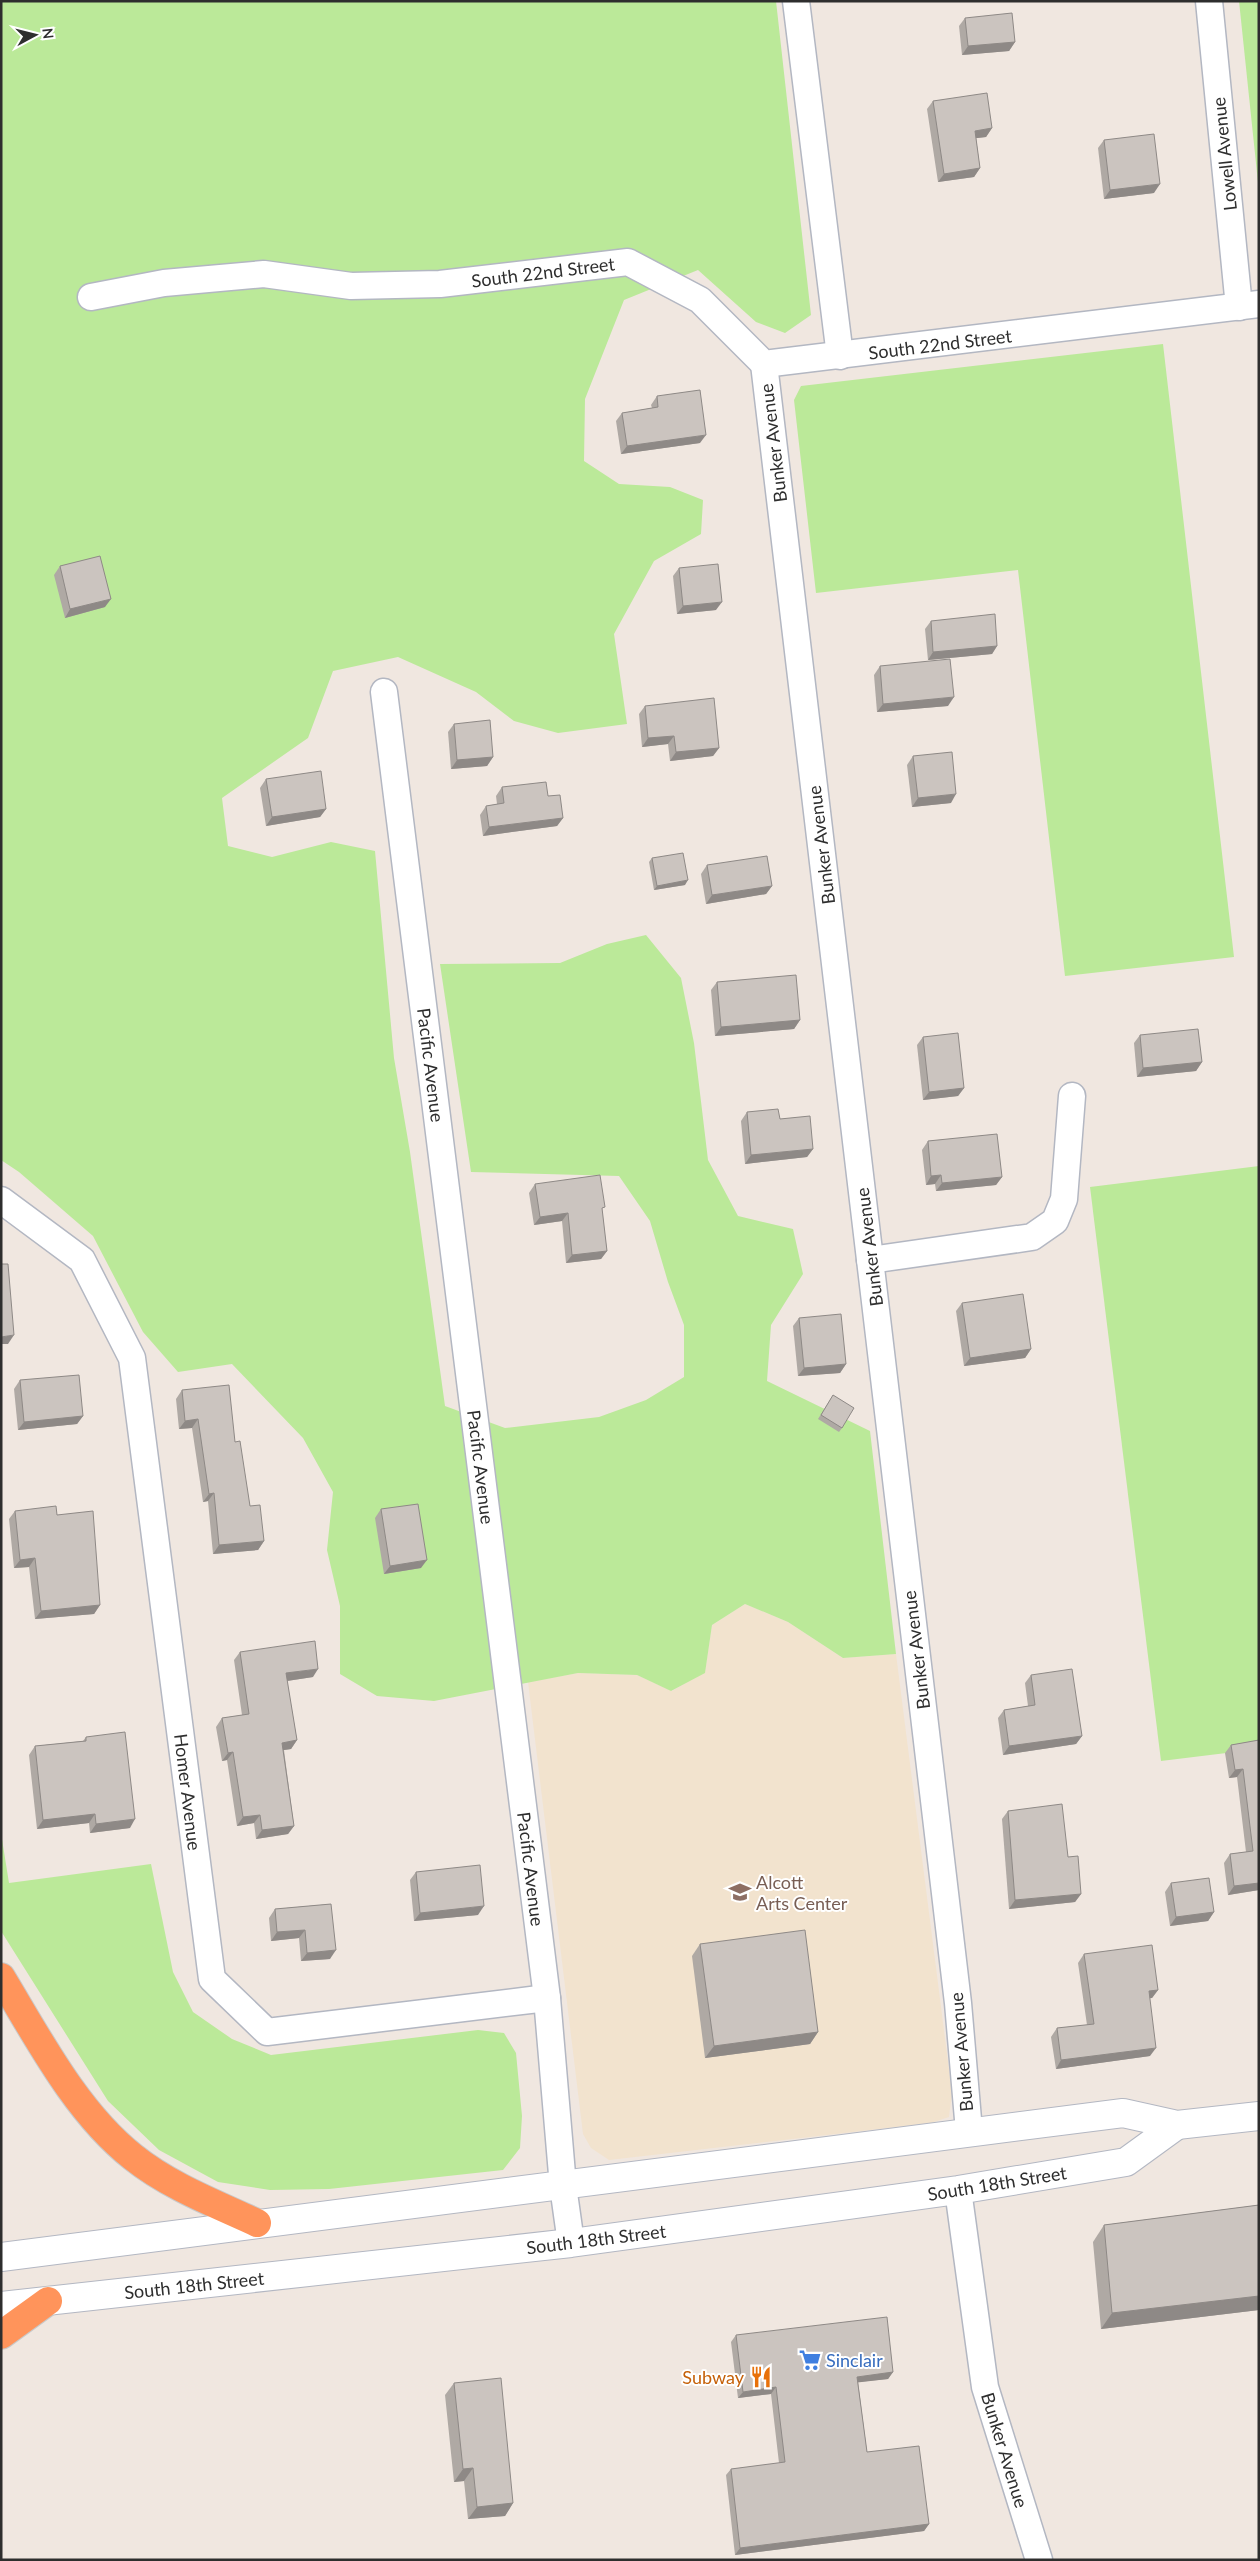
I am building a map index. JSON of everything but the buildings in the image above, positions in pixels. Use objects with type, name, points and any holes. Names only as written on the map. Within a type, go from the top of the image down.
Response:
[{"type":"highway","points":[[1,1977],[56,2069],[99,2124],[133,2157],[184,2188],[257,2223]]},
{"type":"highway","points":[[1,2334],[48,2301]]},
{"type":"main road","name":"South 18th Street","points":[[1,2257],[257,2223],[563,2186],[969,2131],[1123,2113],[1177,2125],[1259,2116]]},
{"type":"main road","name":"South 18th Street","points":[[1,2306],[571,2243],[958,2190],[1126,2162],[1177,2125]]},
{"type":"street","points":[[796,1],[840,356]]},
{"type":"street","name":"Lowell Avenue","points":[[1210,1],[1249,306]]},
{"type":"street","name":"South 22nd Street","points":[[91,297],[164,283],[264,274],[351,286],[440,284],[628,262],[700,300],[764,364],[1249,306]]},
{"type":"street","name":"Bunker Avenue","points":[[764,364],[958,2003],[969,2131]]},
{"type":"street","name":"Pacific Avenue","points":[[384,692],[547,1998],[563,2186],[571,2243]]},
{"type":"street","points":[[870,1260],[1032,1237],[1054,1221],[1064,1199],[1072,1096]]},
{"type":"street","name":"Homer Avenue","points":[[1,1200],[82,1260],[132,1358],[212,1979],[267,2032],[547,1998]]},
{"type":"street","name":"Bunker Avenue","points":[[958,2190],[985,2387],[1039,2560]]},
{"type":"shaded area","name":"Alcott Arts Center","points":[[745,1604],[788,1622],[843,1658],[896,1654],[952,2093],[949,2117],[931,2123],[609,2160],[591,2148],[583,2134],[528,1682],[578,1673],[637,1675],[672,1691],[705,1672],[712,1625]]},
{"type":"green space","points":[[1,1],[776,1],[811,315],[785,333],[756,322],[698,270],[624,300],[585,399],[584,461],[619,484],[670,487],[703,500],[701,534],[654,561],[614,634],[627,724],[558,733],[514,721],[476,692],[398,657],[333,671],[308,738],[222,798],[228,846],[272,857],[331,842],[375,851],[394,1058],[410,1152],[445,1406],[505,1428],[599,1417],[646,1400],[684,1377],[684,1325],[668,1282],[650,1221],[619,1176],[471,1172],[440,964],[560,963],[607,944],[646,935],[681,978],[694,1043],[708,1160],[738,1216],[793,1229],[803,1274],[771,1325],[767,1381],[870,1431],[896,1654],[843,1658],[788,1622],[745,1604],[712,1625],[705,1673],[671,1691],[637,1675],[578,1673],[434,1701],[377,1696],[340,1674],[340,1606],[327,1550],[333,1492],[303,1438],[232,1364],[178,1372],[143,1332],[93,1236],[19,1172],[1,1160]]},
{"type":"green space","points":[[1239,1],[1259,1],[1259,192]]},
{"type":"green space","points":[[1163,344],[1234,957],[1065,976],[1018,570],[816,593],[794,400],[801,386]]},
{"type":"green space","points":[[1259,1166],[1259,1749],[1161,1761],[1090,1187]]},
{"type":"green space","points":[[1,1833],[9,1883],[151,1864],[173,1972],[193,2012],[232,2039],[271,2055],[478,2030],[504,2033],[516,2053],[522,2116],[520,2148],[503,2170],[329,2189],[270,2190],[218,2182],[159,2150],[108,2101],[1,1931]]},
{"type":"place","name":"Alcott Arts Center","points":[[740,1892]]},
{"type":"place","name":"Sinclair","points":[[810,2360]]},
{"type":"place","name":"Subway","points":[[761,2377]]}]
